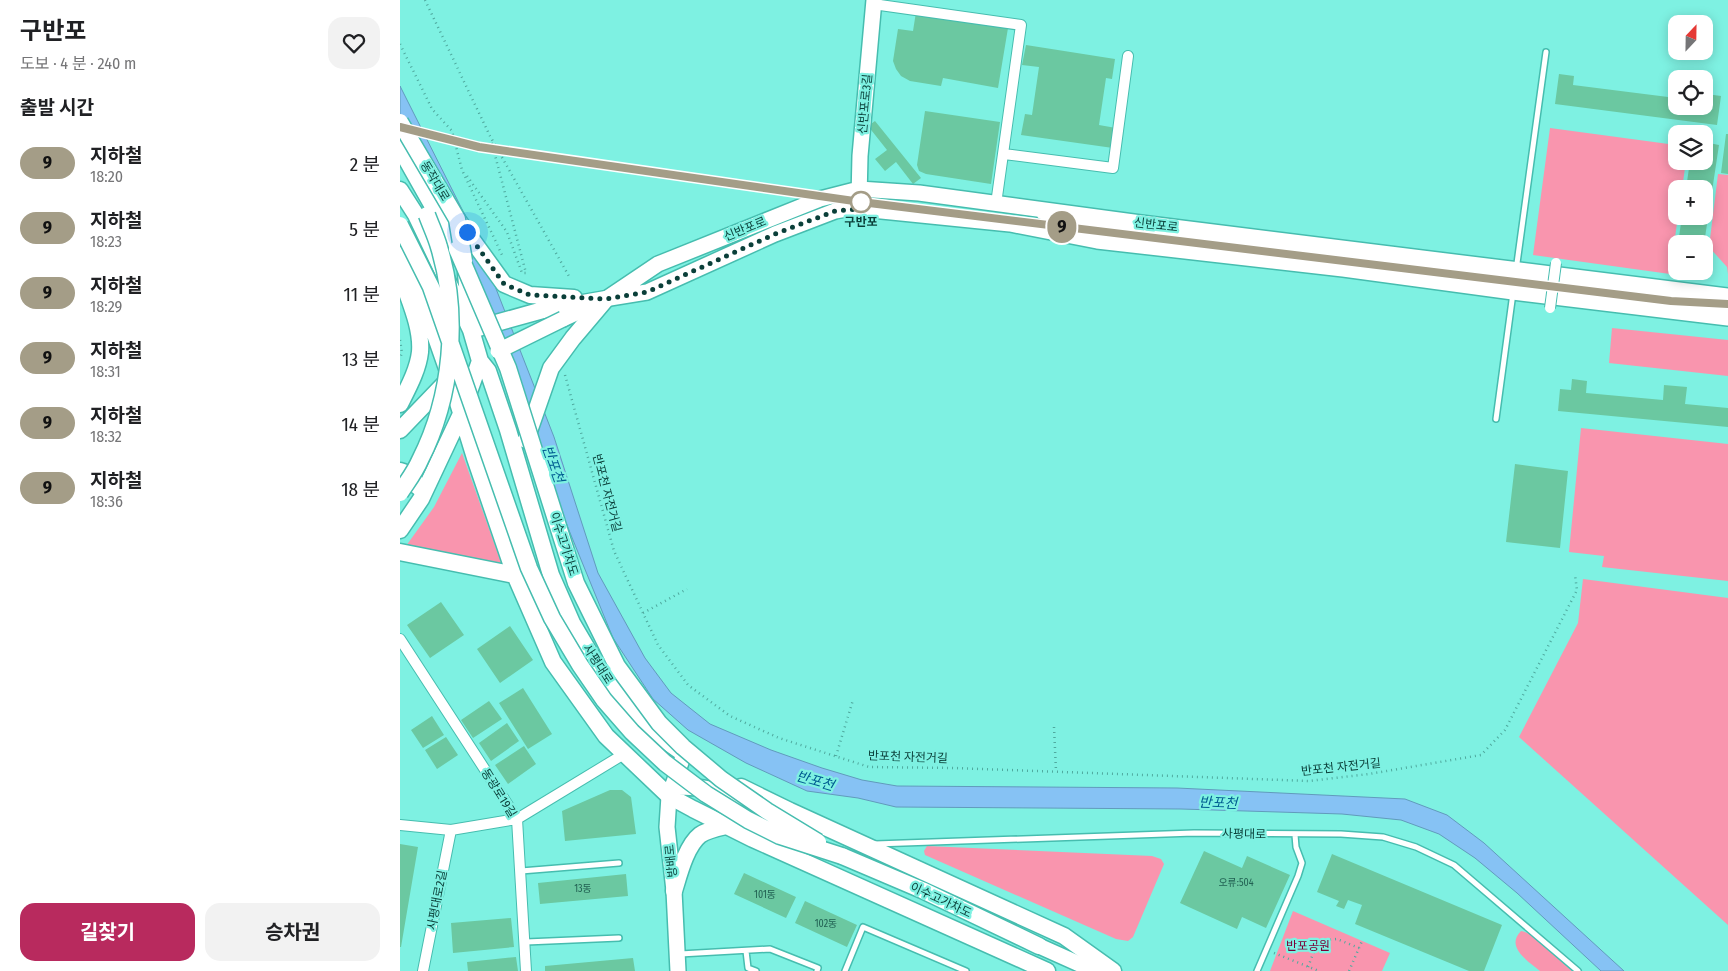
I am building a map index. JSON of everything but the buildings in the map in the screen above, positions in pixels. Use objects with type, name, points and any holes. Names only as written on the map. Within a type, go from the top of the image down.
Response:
[{"type":"main road","name":"신반포로3길","points":[[858,209],[873,2]]},
{"type":"main road","name":"동작대로","points":[[400,122],[457,219],[466,273],[479,327],[484,366]]},
{"type":"main road","name":"이수고가차도","points":[[400,148],[423,185],[457,249],[508,368],[576,583],[617,666],[659,724],[721,779],[767,811],[842,856]]},
{"type":"main road","name":"동작대로","points":[[400,170],[427,215],[439,246],[445,271],[449,302],[450,356],[439,416],[420,461],[400,493]]},
{"type":"main road","name":"신반포로","points":[[484,366],[498,351],[606,299],[658,264],[820,199],[859,189],[919,193],[1314,244],[1728,318]]},
{"type":"main road","points":[[400,190],[479,327],[543,310],[606,299]]},
{"type":"main road","name":"신반포로","points":[[606,299],[647,292],[775,234],[835,211],[858,209],[1010,224],[1097,241],[1325,267],[1728,296]]},
{"type":"main road","points":[[457,219],[504,284],[530,295],[606,299]]},
{"type":"main road","name":"이수고가차도","points":[[400,225],[431,287],[529,568],[552,618],[584,672],[604,700],[632,732],[665,763],[706,794],[748,820],[780,836],[842,856],[922,890],[1039,946]]},
{"type":"main road","points":[[400,256],[425,306],[515,575],[553,662],[606,736],[624,754],[670,792],[726,826],[1047,971]]},
{"type":"main road","points":[[400,274],[418,331],[420,353],[414,376],[400,404]]},
{"type":"main road","points":[[520,469],[530,426],[573,338],[606,299]]},
{"type":"main road","points":[[400,430],[450,377],[484,366]]},
{"type":"main road","points":[[400,530],[421,499],[484,366]]},
{"type":"main road","name":"사평대로","points":[[484,366],[505,420],[551,575],[572,623],[602,674],[647,728],[684,754],[738,785],[790,811],[1064,936],[1114,971]]},
{"type":"main road","points":[[400,471],[405,472],[416,481],[421,499]]},
{"type":"main road","points":[[400,552],[501,574],[515,575]]},
{"type":"main road","name":"방배로","points":[[678,971],[674,891],[668,827],[670,792],[684,754]]},
{"type":"main road","points":[[670,792],[680,786],[701,788],[790,811]]},
{"type":"main road","points":[[753,839],[737,821],[739,813],[742,807],[751,804],[764,804]]},
{"type":"main road","points":[[674,891],[680,870],[696,839],[701,834],[726,826]]},
{"type":"main road","points":[[1039,946],[1095,971]]},
{"type":"street","points":[[873,2],[1021,25],[999,204]]},
{"type":"street","points":[[1004,154],[1113,168],[1128,56]]},
{"type":"street","points":[[1550,308],[1556,263]]},
{"type":"street","name":"동광로19길","points":[[400,639],[517,819],[526,942],[526,971]]},
{"type":"street","points":[[400,825],[451,830],[517,819],[624,754]]},
{"type":"street","name":"사평대로2길","points":[[423,971],[451,830]]},
{"type":"lane","points":[[1496,419],[1546,52]]},
{"type":"lane","points":[[999,204],[1050,219],[1361,260],[1478,273],[1514,280],[1728,309]]},
{"type":"lane","points":[[1010,224],[1057,223],[1292,255],[1728,302]]},
{"type":"lane","points":[[1314,244],[1361,260]]},
{"type":"lane","points":[[1292,255],[1325,267]]},
{"type":"lane","name":"사평대로","points":[[864,844],[1194,833],[1340,834],[1383,837],[1416,847],[1454,864],[1578,971]]},
{"type":"lane","points":[[1258,971],[1302,863],[1296,847],[1295,835]]},
{"type":"lane","points":[[520,871],[620,863]]},
{"type":"lane","points":[[846,971],[863,927],[966,971]]},
{"type":"lane","points":[[526,942],[620,938]]},
{"type":"lane","points":[[677,954],[770,949],[818,968],[817,971]]},
{"type":"lane","points":[[746,951],[748,968],[756,971]]},
{"type":"path","points":[[424,0],[490,136],[570,278]]},
{"type":"path","points":[[400,44],[432,109],[452,131],[462,170],[506,263]]},
{"type":"path","points":[[462,170],[507,232],[522,273],[526,273],[490,136]]},
{"type":"path","points":[[400,340],[402,353],[400,358]]},
{"type":"path","name":"반포천 자전거길","points":[[558,371],[614,551],[658,645],[688,685],[730,716],[779,738],[869,767],[1056,771],[1308,781],[1369,774],[1481,755],[1505,730],[1577,590],[1575,575]]},
{"type":"path","points":[[643,613],[687,589]]},
{"type":"path","points":[[836,756],[853,700]]},
{"type":"path","points":[[1054,727],[1056,771]]},
{"type":"path","points":[[1308,967],[1318,941],[1337,939],[1359,948]]},
{"type":"path","points":[[1349,971],[1362,941]]},
{"type":"path","points":[[1266,950],[1319,971]]},
{"type":"green space","points":[[1550,128],[1668,144],[1668,170],[1685,170],[1683,180],[1668,180],[1668,225],[1677,225],[1675,235],[1668,235],[1668,274],[1533,255]]},
{"type":"green space","points":[[1718,174],[1728,175],[1728,274],[1727,267],[1713,251],[1713,235],[1710,235]]},
{"type":"green space","points":[[1612,328],[1728,340],[1728,376],[1609,363]]},
{"type":"green space","points":[[1581,428],[1728,444],[1728,581],[1602,567],[1604,556],[1569,552]]},
{"type":"green space","points":[[462,453],[503,568],[406,546],[434,507]]},
{"type":"green space","points":[[1583,579],[1728,598],[1728,925],[1519,737],[1578,623]]},
{"type":"green space","points":[[927,846],[1152,856],[1161,859],[1164,864],[1133,937],[1128,941],[1116,939],[925,855],[924,851]]},
{"type":"green space","name":"반포공원","points":[[1293,911],[1390,953],[1382,971],[1270,971]]},
{"type":"green space","points":[[1521,931],[1540,941],[1572,971],[1540,971],[1524,958],[1517,948],[1517,937]]},
{"type":"water","name":"반포천","points":[[400,86],[475,235],[554,437],[598,573],[645,658],[671,693],[710,724],[771,750],[822,768],[862,780],[897,786],[1177,788],[1405,799],[1447,815],[1484,843],[1624,971],[1601,971],[1517,893],[1475,858],[1439,834],[1401,820],[1342,814],[1181,809],[896,807],[858,798],[807,791],[746,763],[688,730],[653,699],[613,638],[400,116]]},
{"type":"metro line","name":"9","points":[[400,127],[479,147],[861,202],[1671,301],[1728,304]]},
{"type":"place","name":"구반포","points":[[861,202]]},
{"type":"route","points":[[467,232],[504,284],[530,295],[606,299],[647,292],[775,234],[835,211],[852,208],[858,209],[861,202]]}]
